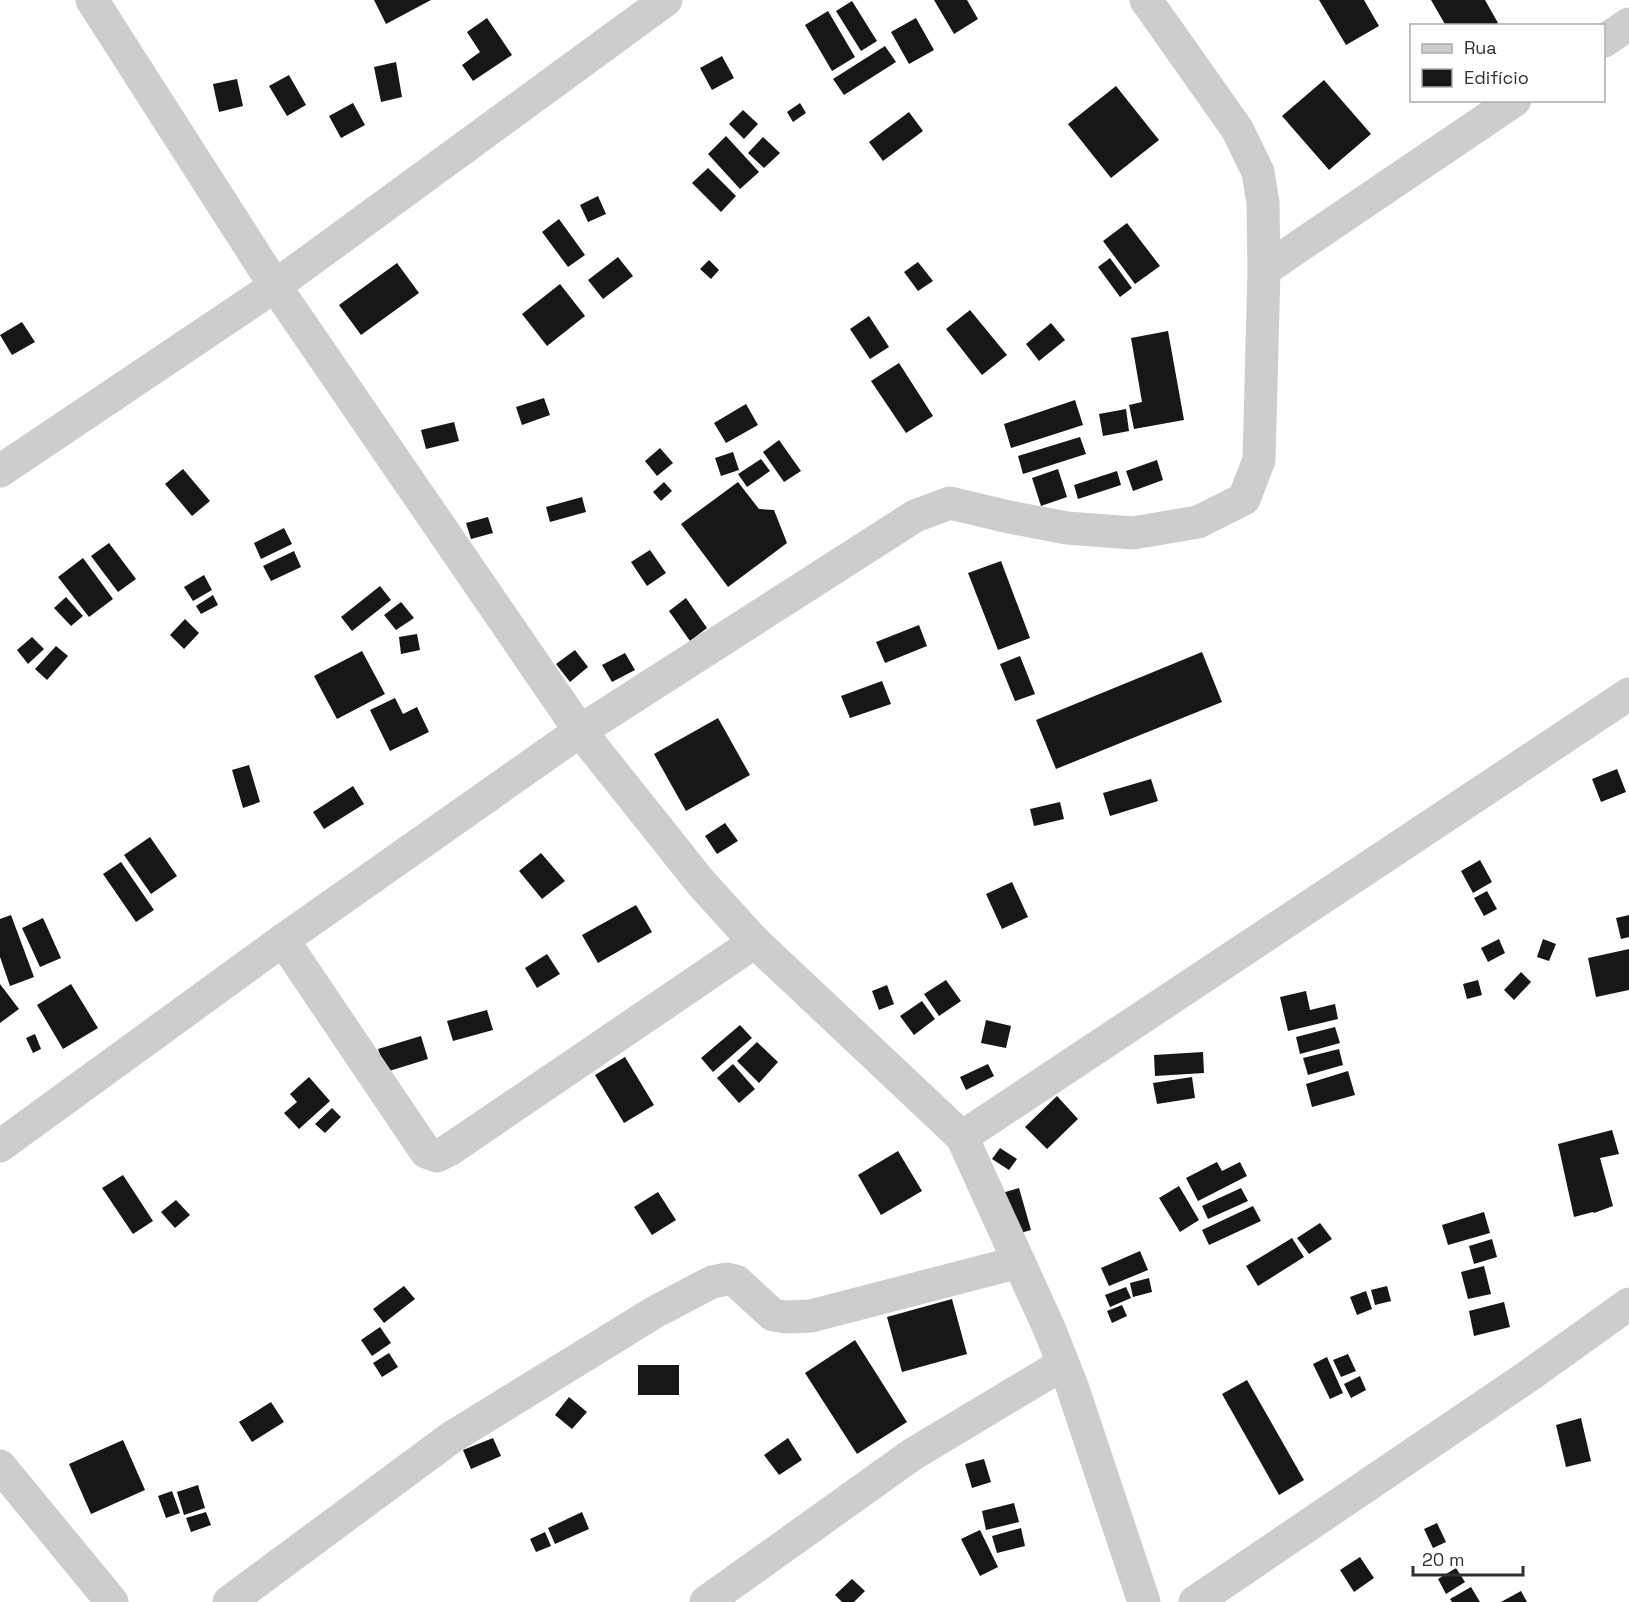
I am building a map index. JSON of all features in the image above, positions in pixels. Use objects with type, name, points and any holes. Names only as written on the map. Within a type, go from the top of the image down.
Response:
[{"type":"street","points":[[92,0],[275,286],[580,731],[702,884],[755,942],[962,1137],[1049,1328],[1072,1386],[1144,1602]]},
{"type":"street","points":[[0,471],[275,286],[666,0]]},
{"type":"street","points":[[0,1146],[283,940],[580,731],[915,516],[950,503],[1067,528],[1133,533],[1198,522],[1244,499],[1259,460],[1264,270],[1263,203],[1258,172],[1237,129],[1146,0]]},
{"type":"street","points":[[1605,40],[1629,24]]},
{"type":"street","points":[[1264,270],[1512,102]]},
{"type":"street","points":[[962,1137],[1629,694]]},
{"type":"street","points":[[283,940],[426,1152],[437,1156],[755,942]]},
{"type":"street","points":[[229,1602],[452,1437],[656,1312],[712,1282],[727,1279],[736,1281],[773,1315],[811,1316],[1019,1262]]},
{"type":"street","points":[[1195,1602],[1629,1304]]},
{"type":"street","points":[[706,1602],[913,1454],[1063,1364]]},
{"type":"street","points":[[0,1466],[112,1602]]},
{"type":"building","points":[[374,0],[431,0],[386,24]]},
{"type":"building","points":[[934,0],[967,0],[978,19],[954,34]]},
{"type":"building","points":[[1319,0],[1364,0],[1379,26],[1346,45]]},
{"type":"building","points":[[1431,0],[1485,0],[1498,23],[1497,24],[1445,24]]},
{"type":"building","points":[[852,1],[877,41],[861,51],[836,11]]},
{"type":"building","points":[[828,11],[855,57],[832,71],[805,25]]},
{"type":"building","points":[[487,18],[512,55],[473,81],[462,65],[480,52],[467,32]]},
{"type":"building","points":[[916,18],[934,50],[909,64],[891,32]]},
{"type":"building","points":[[885,46],[896,62],[844,95],[833,79]]},
{"type":"building","points":[[722,56],[734,78],[712,90],[700,68]]},
{"type":"building","points":[[396,62],[402,97],[381,102],[374,67]]},
{"type":"building","points":[[289,75],[306,105],[287,116],[269,86]]},
{"type":"building","points":[[237,79],[243,106],[219,112],[213,84]]},
{"type":"building","points":[[1324,80],[1371,134],[1329,170],[1282,116]]},
{"type":"building","points":[[1116,86],[1159,140],[1111,178],[1068,124]]},
{"type":"building","points":[[353,103],[365,125],[341,138],[329,116]]},
{"type":"building","points":[[800,103],[806,113],[793,122],[787,112]]},
{"type":"building","points":[[743,110],[758,124],[744,139],[729,124]]},
{"type":"building","points":[[909,112],[923,131],[883,161],[869,142]]},
{"type":"building","points":[[726,136],[759,172],[740,189],[708,154]]},
{"type":"building","points":[[763,137],[780,153],[764,168],[748,153]]},
{"type":"building","points":[[708,168],[736,196],[721,212],[692,183]]},
{"type":"building","points":[[598,196],[606,214],[588,222],[580,205]]},
{"type":"building","points":[[559,219],[585,255],[568,267],[542,232]]},
{"type":"building","points":[[1127,223],[1160,266],[1135,284],[1103,241]]},
{"type":"building","points":[[618,257],[633,276],[603,299],[588,280]]},
{"type":"building","points":[[1110,258],[1132,288],[1120,297],[1098,267]]},
{"type":"building","points":[[709,260],[719,270],[711,279],[700,269]]},
{"type":"building","points":[[918,262],[933,281],[918,291],[904,272]]},
{"type":"building","points":[[397,263],[419,293],[361,335],[339,305]]},
{"type":"building","points":[[560,284],[585,316],[547,346],[522,314]]},
{"type":"building","points":[[970,310],[1007,355],[982,375],[946,329]]},
{"type":"building","points":[[869,316],[889,347],[870,359],[850,329]]},
{"type":"building","points":[[22,322],[35,342],[12,355],[0,335]]},
{"type":"building","points":[[1051,323],[1065,340],[1039,361],[1026,344]]},
{"type":"building","points":[[1168,331],[1184,420],[1134,429],[1129,405],[1142,402],[1131,338]]},
{"type":"building","points":[[899,363],[933,416],[906,433],[871,381]]},
{"type":"building","points":[[544,398],[550,415],[522,425],[516,407]]},
{"type":"building","points":[[1075,400],[1083,425],[1011,448],[1004,424]]},
{"type":"building","points":[[746,404],[758,425],[726,443],[714,423]]},
{"type":"building","points":[[1126,409],[1129,431],[1103,436],[1099,414]]},
{"type":"building","points":[[454,422],[459,441],[426,449],[421,430]]},
{"type":"building","points":[[1080,437],[1086,454],[1023,474],[1018,456]]},
{"type":"building","points":[[779,440],[801,471],[784,482],[763,452]]},
{"type":"building","points":[[660,448],[673,463],[657,476],[645,461]]},
{"type":"building","points":[[733,452],[739,470],[721,476],[715,458]]},
{"type":"building","points":[[761,459],[770,471],[747,487],[738,474]]},
{"type":"building","points":[[1157,460],[1163,480],[1133,491],[1126,471]]},
{"type":"building","points":[[183,469],[210,501],[192,516],[165,484]]},
{"type":"building","points":[[1058,469],[1067,497],[1041,506],[1032,478]]},
{"type":"building","points":[[1117,471],[1121,485],[1078,499],[1074,485]]},
{"type":"building","points":[[664,482],[672,491],[661,501],[653,492]]},
{"type":"building","points":[[738,482],[759,509],[774,510],[787,543],[728,587],[681,524]]},
{"type":"building","points":[[582,497],[586,512],[550,522],[546,507]]},
{"type":"building","points":[[488,517],[493,533],[471,539],[466,523]]},
{"type":"building","points":[[284,528],[292,544],[261,559],[254,543]]},
{"type":"building","points":[[109,543],[136,579],[118,592],[91,556]]},
{"type":"building","points":[[650,550],[666,573],[647,586],[631,562]]},
{"type":"building","points":[[294,551],[301,567],[271,581],[263,566]]},
{"type":"building","points":[[83,558],[113,599],[89,617],[58,577]]},
{"type":"building","points":[[1001,561],[1030,638],[998,650],[968,573]]},
{"type":"building","points":[[204,575],[212,590],[193,601],[184,587]]},
{"type":"building","points":[[380,586],[391,600],[352,631],[341,617]]},
{"type":"building","points":[[213,595],[218,605],[201,614],[196,606]]},
{"type":"building","points":[[66,597],[83,616],[71,626],[54,608]]},
{"type":"building","points":[[686,598],[707,628],[690,641],[669,611]]},
{"type":"building","points":[[401,602],[414,618],[396,630],[384,615]]},
{"type":"building","points":[[185,619],[199,633],[184,649],[170,635]]},
{"type":"building","points":[[919,625],[927,646],[885,663],[876,642]]},
{"type":"building","points":[[417,634],[420,650],[401,654],[399,637]]},
{"type":"building","points":[[32,637],[44,649],[28,664],[17,650]]},
{"type":"building","points":[[56,646],[68,656],[47,680],[35,669]]},
{"type":"building","points":[[575,650],[588,667],[570,682],[556,664]]},
{"type":"building","points":[[362,651],[385,694],[337,719],[314,676]]},
{"type":"building","points":[[1202,652],[1222,702],[1056,769],[1036,720]]},
{"type":"building","points":[[625,653],[635,670],[612,682],[602,665]]},
{"type":"building","points":[[1020,656],[1035,694],[1015,701],[1000,664]]},
{"type":"building","points":[[882,681],[891,704],[850,718],[841,696]]},
{"type":"building","points":[[395,698],[403,714],[417,707],[429,732],[390,751],[370,710]]},
{"type":"building","points":[[718,718],[750,775],[686,811],[654,754]]},
{"type":"building","points":[[249,765],[260,802],[243,808],[232,770]]},
{"type":"building","points":[[1617,769],[1626,792],[1601,802],[1592,779]]},
{"type":"building","points":[[1151,779],[1158,801],[1110,816],[1103,793]]},
{"type":"building","points":[[353,786],[364,804],[324,829],[313,812]]},
{"type":"building","points":[[1060,802],[1064,819],[1034,826],[1030,809]]},
{"type":"building","points":[[725,823],[738,841],[717,854],[705,836]]},
{"type":"building","points":[[150,837],[177,876],[151,894],[124,855]]},
{"type":"building","points":[[541,853],[565,881],[542,899],[519,871]]},
{"type":"building","points":[[1480,860],[1492,882],[1473,893],[1461,871]]},
{"type":"building","points":[[121,862],[154,910],[136,922],[103,874]]},
{"type":"building","points":[[1012,882],[1028,917],[1002,929],[986,894]]},
{"type":"building","points":[[1487,891],[1497,909],[1484,916],[1474,898]]},
{"type":"building","points":[[636,905],[652,932],[598,963],[582,935]]},
{"type":"building","points":[[11,915],[34,977],[10,986],[0,957],[0,919]]},
{"type":"building","points":[[1629,915],[1629,937],[1621,939],[1616,918]]},
{"type":"building","points":[[43,918],[61,958],[40,967],[22,928]]},
{"type":"building","points":[[1499,939],[1505,953],[1488,962],[1481,948]]},
{"type":"building","points":[[1543,939],[1556,944],[1549,961],[1537,957]]},
{"type":"building","points":[[1629,949],[1629,990],[1596,997],[1588,958]]},
{"type":"building","points":[[547,954],[560,974],[537,988],[525,968]]},
{"type":"building","points":[[1521,972],[1531,982],[1514,1000],[1504,990]]},
{"type":"building","points":[[946,980],[961,1001],[939,1016],[924,994]]},
{"type":"building","points":[[1478,980],[1482,995],[1467,999],[1463,984]]},
{"type":"building","points":[[0,984],[19,1009],[0,1023]]},
{"type":"building","points":[[71,984],[98,1028],[63,1049],[37,1005]]},
{"type":"building","points":[[887,985],[894,1004],[879,1010],[872,991]]},
{"type":"building","points":[[1306,991],[1310,1010],[1335,1004],[1338,1019],[1288,1031],[1280,997]]},
{"type":"building","points":[[922,1001],[935,1019],[914,1035],[900,1016]]},
{"type":"building","points":[[487,1010],[493,1030],[453,1041],[447,1021]]},
{"type":"building","points":[[986,1020],[1011,1026],[1006,1048],[981,1043]]},
{"type":"building","points":[[740,1025],[752,1038],[713,1072],[701,1058]]},
{"type":"building","points":[[1335,1027],[1340,1043],[1300,1054],[1296,1037]]},
{"type":"building","points":[[35,1034],[41,1049],[33,1053],[26,1038]]},
{"type":"building","points":[[421,1036],[428,1059],[386,1072],[378,1049]]},
{"type":"building","points":[[757,1042],[778,1062],[759,1083],[737,1061]]},
{"type":"building","points":[[1339,1049],[1343,1065],[1308,1075],[1303,1058]]},
{"type":"building","points":[[1203,1052],[1204,1073],[1155,1076],[1154,1055]]},
{"type":"building","points":[[625,1057],[654,1105],[624,1123],[595,1075]]},
{"type":"building","points":[[733,1064],[755,1089],[739,1103],[717,1078]]},
{"type":"building","points":[[988,1064],[994,1076],[966,1090],[960,1077]]},
{"type":"building","points":[[1348,1071],[1355,1095],[1312,1107],[1306,1084]]},
{"type":"building","points":[[309,1077],[330,1101],[299,1129],[284,1113],[297,1102],[290,1094]]},
{"type":"building","points":[[1192,1077],[1195,1098],[1157,1104],[1153,1083]]},
{"type":"building","points":[[1057,1096],[1078,1119],[1047,1149],[1025,1127]]},
{"type":"building","points":[[332,1108],[341,1117],[325,1133],[315,1124]]},
{"type":"building","points":[[1612,1130],[1619,1154],[1600,1158],[1613,1206],[1574,1217],[1558,1144]]},
{"type":"building","points":[[1000,1148],[1017,1159],[1009,1170],[992,1159]]},
{"type":"building","points":[[898,1151],[922,1191],[881,1215],[858,1175]]},
{"type":"building","points":[[1217,1162],[1222,1171],[1240,1162],[1247,1176],[1198,1201],[1186,1178]]},
{"type":"building","points":[[123,1175],[153,1221],[133,1234],[102,1188]]},
{"type":"building","points":[[1179,1186],[1199,1220],[1180,1232],[1159,1198]]},
{"type":"building","points":[[1019,1188],[1031,1230],[1013,1235],[1002,1193]]},
{"type":"building","points":[[1241,1188],[1248,1201],[1208,1219],[1202,1206]]},
{"type":"building","points":[[658,1192],[676,1220],[652,1235],[634,1207]]},
{"type":"building","points":[[176,1200],[190,1215],[175,1228],[161,1212]]},
{"type":"building","points":[[1253,1206],[1261,1221],[1209,1245],[1202,1230]]},
{"type":"building","points":[[1484,1212],[1490,1233],[1448,1245],[1442,1225]]},
{"type":"building","points":[[1320,1223],[1332,1239],[1309,1254],[1297,1238]]},
{"type":"building","points":[[1292,1238],[1304,1257],[1258,1286],[1246,1266]]},
{"type":"building","points":[[1492,1239],[1497,1257],[1474,1264],[1469,1246]]},
{"type":"building","points":[[1140,1251],[1148,1270],[1109,1286],[1101,1268]]},
{"type":"building","points":[[1484,1266],[1491,1294],[1468,1299],[1461,1272]]},
{"type":"building","points":[[1149,1278],[1152,1292],[1133,1297],[1130,1283]]},
{"type":"building","points":[[404,1286],[415,1299],[384,1323],[373,1309]]},
{"type":"building","points":[[1387,1286],[1391,1301],[1375,1305],[1371,1290]]},
{"type":"building","points":[[1126,1287],[1131,1298],[1110,1307],[1105,1295]]},
{"type":"building","points":[[1366,1291],[1372,1309],[1357,1315],[1350,1297]]},
{"type":"building","points":[[952,1299],[967,1354],[902,1372],[887,1317]]},
{"type":"building","points":[[1504,1302],[1510,1327],[1474,1336],[1469,1311]]},
{"type":"building","points":[[1122,1305],[1127,1316],[1112,1323],[1107,1311]]},
{"type":"building","points":[[380,1327],[391,1343],[372,1356],[361,1340]]},
{"type":"building","points":[[855,1340],[907,1422],[857,1454],[805,1373]]},
{"type":"building","points":[[389,1353],[398,1367],[382,1377],[373,1363]]},
{"type":"building","points":[[1348,1354],[1356,1371],[1341,1377],[1333,1360]]},
{"type":"building","points":[[1327,1357],[1343,1393],[1330,1399],[1313,1364]]},
{"type":"building","points":[[638,1365],[679,1365],[679,1395],[638,1395]]},
{"type":"building","points":[[1360,1376],[1366,1390],[1351,1398],[1344,1384]]},
{"type":"building","points":[[1247,1380],[1304,1480],[1279,1495],[1222,1394]]},
{"type":"building","points":[[569,1397],[587,1412],[572,1429],[555,1415]]},
{"type":"building","points":[[271,1402],[284,1422],[252,1442],[239,1422]]},
{"type":"building","points":[[1581,1418],[1591,1461],[1566,1467],[1556,1425]]},
{"type":"building","points":[[493,1438],[501,1456],[471,1469],[463,1450]]},
{"type":"building","points":[[788,1438],[802,1460],[779,1475],[764,1455]]},
{"type":"building","points":[[123,1440],[145,1490],[91,1514],[69,1464]]},
{"type":"building","points":[[984,1459],[991,1482],[972,1488],[965,1464]]},
{"type":"building","points":[[198,1485],[205,1508],[184,1515],[177,1492]]},
{"type":"building","points":[[172,1491],[180,1513],[166,1518],[158,1496]]},
{"type":"building","points":[[1014,1503],[1019,1522],[986,1530],[982,1511]]},
{"type":"building","points":[[206,1512],[211,1525],[191,1532],[186,1518]]},
{"type":"building","points":[[582,1512],[589,1529],[555,1544],[548,1528]]},
{"type":"building","points":[[1437,1523],[1446,1542],[1433,1548],[1424,1529]]},
{"type":"building","points":[[1021,1528],[1025,1546],[997,1553],[992,1536]]},
{"type":"building","points":[[980,1530],[998,1567],[980,1576],[961,1539]]},
{"type":"building","points":[[545,1532],[551,1546],[536,1552],[530,1539]]},
{"type":"building","points":[[1360,1557],[1374,1578],[1354,1592],[1340,1570]]},
{"type":"building","points":[[1456,1568],[1465,1582],[1446,1594],[1438,1579]]},
{"type":"building","points":[[852,1579],[865,1591],[854,1602],[842,1602],[835,1595]]},
{"type":"building","points":[[1471,1587],[1480,1602],[1452,1602],[1450,1599]]},
{"type":"building","points":[[1521,1591],[1527,1602],[1501,1602]]}]
